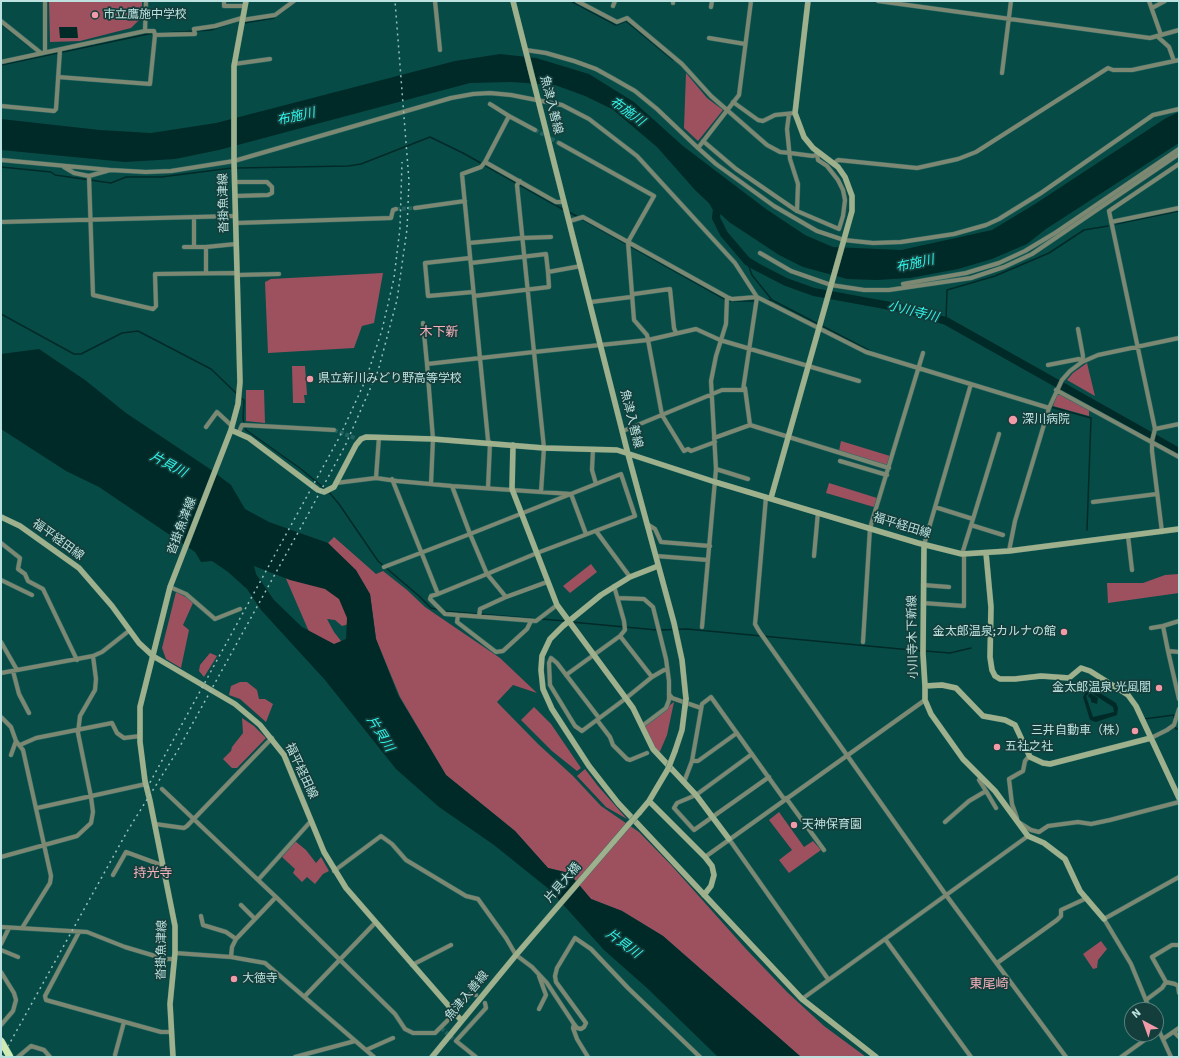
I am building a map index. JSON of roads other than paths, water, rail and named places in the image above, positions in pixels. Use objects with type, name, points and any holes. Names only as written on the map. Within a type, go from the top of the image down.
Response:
[{"type":"highway","points":[[1,1041],[10,1057]]},
{"type":"main road","name":"魚津入善線","points":[[513,1],[591,302],[628,454],[674,623],[682,660],[686,699],[682,730],[675,751],[668,769],[649,801],[624,830]]},
{"type":"main road","points":[[768,497],[788,437],[852,211],[852,196],[845,177],[834,163],[819,154],[804,137],[795,113],[808,1]]},
{"type":"main road","name":"沓掛魚津線","points":[[173,1057],[170,1004],[175,956],[173,910],[146,784],[140,736],[140,707],[170,587],[232,428],[238,404],[240,382],[233,115],[234,64],[241,19],[245,4]]},
{"type":"main road","points":[[232,428],[318,490],[324,492],[330,490],[335,483]]},
{"type":"main road","name":"福平経田線","points":[[335,483],[357,440],[366,437],[434,439],[544,448],[617,450],[715,482],[924,545],[963,554],[1009,551],[1179,529]]},
{"type":"main road","points":[[513,446],[512,489],[520,513],[557,605],[567,621],[633,708],[653,749],[696,795],[729,839]]},
{"type":"main road","name":"福平経田線","points":[[1,517],[20,526],[79,568],[139,643],[152,656],[250,714],[272,738],[284,755],[324,852],[334,871],[375,923],[461,1020]]},
{"type":"main road","name":"小川寺木下新線","points":[[924,545],[923,654],[925,686],[942,685],[956,688],[983,716],[1005,720],[1015,725],[1029,756]]},
{"type":"main road","points":[[986,553],[991,607],[990,650],[992,670],[996,676],[1000,679],[1041,676],[1069,678],[1081,668],[1090,671],[1128,696],[1136,706],[1179,798]]},
{"type":"main road","points":[[658,566],[630,576],[614,586],[567,621],[550,639],[542,656],[541,670],[543,689],[552,709],[602,784],[802,999],[876,1057]]},
{"type":"main road","points":[[925,686],[925,700],[931,714],[963,759],[995,791],[1028,836],[1044,843],[1065,859],[1080,891],[1104,919]]},
{"type":"main road","points":[[1029,756],[1033,760],[1050,764],[1151,738]]},
{"type":"main road","points":[[649,801],[705,857],[712,866],[714,875],[711,886],[704,895]]},
{"type":"main road","name":"片貝大橋","points":[[518,953],[624,830]]},
{"type":"main road","name":"魚津入善線","points":[[432,1057],[461,1020],[518,953]]},
{"type":"street","points":[[43,53],[45,1]]},
{"type":"street","points":[[145,31],[146,1]]},
{"type":"street","points":[[224,1],[224,6],[245,4]]},
{"type":"street","points":[[155,35],[195,34],[194,29],[215,26],[241,19],[275,15],[294,1]]},
{"type":"street","points":[[435,1],[440,50]]},
{"type":"street","points":[[577,1],[617,22],[627,18],[682,64],[727,110],[767,145],[780,152],[819,154],[818,160],[827,166],[838,180],[843,190],[845,200],[840,229],[797,211],[736,169],[703,141]]},
{"type":"street","points":[[613,6],[615,1]]},
{"type":"street","points":[[711,7],[712,1]]},
{"type":"street","points":[[698,148],[739,95],[751,1]]},
{"type":"street","points":[[878,1],[1150,38],[1179,30]]},
{"type":"street","points":[[1002,73],[1012,1]]},
{"type":"street","points":[[1150,1],[1159,35],[1169,46],[1174,61]]},
{"type":"street","points":[[1152,8],[1165,1]]},
{"type":"street","points":[[1,20],[43,53]]},
{"type":"street","points":[[1,62],[145,31],[154,31],[155,35],[150,84],[58,76]]},
{"type":"street","points":[[709,38],[745,44]]},
{"type":"street","points":[[1,106],[54,111],[56,109],[60,50]]},
{"type":"street","points":[[526,51],[546,53],[574,61],[608,76],[635,91],[657,109],[716,164],[791,217],[817,231],[844,241],[901,242],[954,234],[999,220],[1041,193],[1153,115],[1179,109]]},
{"type":"street","points":[[234,64],[270,59]]},
{"type":"street","points":[[834,163],[838,160],[917,168],[958,160],[976,152],[1108,68],[1113,70],[1132,70],[1179,60]]},
{"type":"street","points":[[1,160],[64,167],[110,170],[146,172],[171,171],[234,161],[451,98],[490,93],[538,98],[562,105],[589,119],[637,156],[735,263],[757,297],[866,352],[1049,408]]},
{"type":"street","points":[[733,102],[758,120],[762,121],[775,115],[795,113]]},
{"type":"street","points":[[490,104],[535,130]]},
{"type":"street","points":[[789,114],[787,135],[790,158],[798,184],[797,211]]},
{"type":"street","points":[[488,488],[490,444],[488,440],[462,174],[481,167],[509,116]]},
{"type":"street","points":[[559,143],[654,196],[628,242],[634,320],[648,340],[662,415],[684,451],[688,449],[692,450],[750,425],[889,468]]},
{"type":"street","points":[[903,284],[966,273],[999,263],[1024,252],[1055,233],[1179,149]]},
{"type":"street","points":[[760,253],[791,271],[832,283],[864,290],[889,290],[971,278],[1004,267],[1032,254],[1179,154]]},
{"type":"street","points":[[485,162],[556,202],[564,202]]},
{"type":"street","points":[[1162,532],[1152,441],[1155,431],[1109,211],[1179,164]]},
{"type":"street","points":[[64,167],[74,173],[89,176],[110,170]]},
{"type":"street","points":[[89,176],[93,295],[152,309],[156,306],[155,274],[278,274]]},
{"type":"street","points":[[520,181],[517,186],[544,448],[542,492]]},
{"type":"street","points":[[234,182],[267,182],[272,187],[272,192],[268,196],[235,196]]},
{"type":"street","points":[[415,208],[465,201]]},
{"type":"street","points":[[1111,222],[1179,208]]},
{"type":"street","points":[[236,223],[391,218],[393,210],[396,209]]},
{"type":"street","points":[[1,222],[235,216]]},
{"type":"street","points":[[194,217],[194,247]]},
{"type":"street","points":[[570,221],[583,217],[727,297],[732,299],[757,297]]},
{"type":"street","points":[[469,243],[551,237]]},
{"type":"street","points":[[184,247],[206,247],[236,244]]},
{"type":"street","points":[[206,247],[206,273]]},
{"type":"street","points":[[546,254],[549,287],[528,290],[428,296],[425,263],[470,260],[546,254]]},
{"type":"street","points":[[548,272],[581,266]]},
{"type":"street","points":[[591,302],[632,297],[634,294],[670,289],[676,334]]},
{"type":"street","points":[[702,627],[716,469],[712,372],[720,340],[726,324],[727,297]]},
{"type":"street","points":[[750,425],[745,388],[757,297]]},
{"type":"street","points":[[423,323],[434,439],[431,484]]},
{"type":"street","points":[[427,364],[648,340],[696,329],[720,340],[859,381]]},
{"type":"street","points":[[1078,329],[1083,356],[1082,362]]},
{"type":"street","points":[[1009,551],[1014,521],[1049,408],[1056,390],[1070,371],[1082,362],[1098,355],[1179,338]]},
{"type":"street","points":[[863,642],[870,528],[923,353]]},
{"type":"street","points":[[1048,365],[1079,359],[1082,362]]},
{"type":"street","points":[[924,545],[971,384]]},
{"type":"street","points":[[623,431],[722,390],[741,391],[745,388]]},
{"type":"street","points":[[1056,390],[1179,457]]},
{"type":"street","points":[[206,427],[216,412],[232,428]]},
{"type":"street","points":[[1155,431],[1179,424]]},
{"type":"street","points":[[239,432],[242,425],[334,430]]},
{"type":"street","points":[[923,603],[964,606],[963,554],[999,434]]},
{"type":"street","points":[[376,478],[379,437]]},
{"type":"street","points":[[593,449],[592,470],[596,484]]},
{"type":"street","points":[[840,461],[887,475]]},
{"type":"street","points":[[716,469],[748,479]]},
{"type":"street","points":[[384,567],[621,474],[634,516],[431,596],[430,599],[432,603],[445,614],[531,621],[536,621],[557,605]]},
{"type":"street","points":[[335,483],[376,478],[452,486],[570,494]]},
{"type":"street","points":[[392,479],[438,594]]},
{"type":"street","points":[[452,486],[487,574],[506,598]]},
{"type":"street","points":[[570,494],[586,534]]},
{"type":"street","points":[[1093,502],[1157,494]]},
{"type":"street","points":[[768,497],[755,624],[946,895],[1066,1057]]},
{"type":"street","points":[[935,506],[973,519]]},
{"type":"street","points":[[814,556],[818,512]]},
{"type":"street","points":[[647,524],[655,529],[661,542],[710,546]]},
{"type":"street","points":[[971,525],[1003,535]]},
{"type":"street","points":[[596,531],[630,576]]},
{"type":"street","points":[[1128,536],[1132,570]]},
{"type":"street","points":[[1,543],[20,558],[18,569],[25,574],[28,581],[43,589],[77,660]]},
{"type":"street","points":[[656,556],[708,560]]},
{"type":"street","points":[[1,580],[32,595]]},
{"type":"street","points":[[478,617],[480,609],[547,582]]},
{"type":"street","points":[[923,585],[949,587]]},
{"type":"street","points":[[566,675],[620,636],[625,630],[614,586]]},
{"type":"street","points":[[170,587],[186,594],[215,619],[240,609]]},
{"type":"street","points":[[618,598],[644,599],[653,607],[667,670],[669,700],[666,708],[642,726]]},
{"type":"street","points":[[458,615],[457,622],[496,652],[503,651],[527,629],[531,621]]},
{"type":"street","points":[[1151,628],[1179,621]]},
{"type":"street","points":[[1163,626],[1179,699]]},
{"type":"street","points":[[1,673],[93,656],[102,652],[130,630]]},
{"type":"street","points":[[620,636],[652,677]]},
{"type":"street","points":[[1,642],[15,670],[16,686],[29,713]]},
{"type":"street","points":[[1168,651],[1179,652]]},
{"type":"street","points":[[1,857],[77,836],[91,823],[93,812],[91,797],[80,750],[78,729],[80,716],[95,690],[96,679],[93,656]]},
{"type":"street","points":[[648,753],[630,760],[628,759],[613,745],[610,737],[598,719],[566,675],[551,658],[549,663],[550,686],[575,726],[582,731],[598,719],[626,699],[652,677],[664,670],[667,670]]},
{"type":"street","points":[[669,693],[672,698],[701,708]]},
{"type":"street","points":[[684,782],[692,760],[702,704],[711,697],[768,777],[824,850]]},
{"type":"street","points":[[705,857],[847,754],[925,700]]},
{"type":"street","points":[[1151,738],[1168,730],[1174,725],[1179,709]]},
{"type":"street","points":[[1,724],[2,718]]},
{"type":"street","points":[[2,718],[11,727],[16,741],[23,750],[37,808],[51,880],[22,928]]},
{"type":"street","points":[[20,745],[36,738],[112,723],[117,733],[124,738],[140,736]]},
{"type":"street","points":[[692,760],[698,761],[737,733]]},
{"type":"street","points":[[155,824],[184,828],[272,738]]},
{"type":"street","points":[[10,755],[16,741]]},
{"type":"street","points":[[752,754],[696,795],[677,803],[674,808],[691,829],[694,830],[768,777]]},
{"type":"street","points":[[1029,756],[1025,761],[1023,770],[1009,779],[1012,804],[1017,821],[1031,830],[1039,832],[1048,826],[1078,822],[1091,824],[1179,798]]},
{"type":"street","points":[[981,777],[979,780],[996,808]]},
{"type":"street","points":[[37,808],[146,784]]},
{"type":"street","points":[[162,789],[276,897],[395,1014],[405,1029],[413,1033],[435,1033],[450,1018]]},
{"type":"street","points":[[945,822],[969,801],[986,791]]},
{"type":"street","points":[[258,880],[311,821]]},
{"type":"street","points":[[334,871],[381,836],[392,844],[406,860],[466,896],[478,899],[506,938],[532,967],[538,976],[546,995],[539,1009]]},
{"type":"street","points":[[802,999],[1028,836]]},
{"type":"street","points":[[729,839],[828,979]]},
{"type":"street","points":[[113,875],[126,852],[164,866]]},
{"type":"street","points":[[1166,982],[1162,988],[1146,1000],[1131,964],[1104,919],[1179,877]]},
{"type":"street","points":[[231,957],[232,947],[236,939],[276,897]]},
{"type":"street","points":[[997,963],[1057,920],[1061,916],[1061,910],[1086,898]]},
{"type":"street","points":[[241,905],[255,919]]},
{"type":"street","points":[[201,916],[203,925],[226,932],[236,939]]},
{"type":"street","points":[[305,996],[375,923]]},
{"type":"street","points":[[1,927],[87,932],[165,959],[175,956],[231,957],[265,963],[374,1057]]},
{"type":"street","points":[[1,944],[9,928]]},
{"type":"street","points":[[79,932],[45,996],[46,1000],[161,1032],[171,1032]]},
{"type":"street","points":[[538,976],[547,983],[577,1028],[581,1029],[584,1027],[586,1023],[556,982],[555,976],[557,968],[575,938],[591,949],[628,988],[700,1057]]},
{"type":"street","points":[[885,939],[971,1057]]},
{"type":"street","points":[[412,965],[451,945]]},
{"type":"street","points":[[1179,945],[1172,945],[1152,957],[1166,982],[1176,984],[1178,986],[1179,993]]},
{"type":"street","points":[[1,950],[18,957]]},
{"type":"street","points":[[1,972],[14,993],[16,1000],[13,1011],[1,1025]]},
{"type":"street","points":[[458,1008],[470,994],[476,995]]},
{"type":"street","points":[[476,1057],[456,1041],[486,1008],[485,1003]]},
{"type":"street","points":[[115,1055],[124,1022]]},
{"type":"street","points":[[574,1024],[573,1028],[577,1039],[588,1057]]},
{"type":"street","points":[[1164,1038],[1179,1028]]},
{"type":"street","points":[[1174,1032],[1179,1037]]},
{"type":"street","points":[[366,1050],[393,1038]]},
{"type":"street","points":[[295,1057],[355,1041]]},
{"type":"street","points":[[1164,1041],[1171,1057]]},
{"type":"street","points":[[1121,1057],[1142,1042]]},
{"type":"street","points":[[18,1057],[31,1046],[44,1050],[50,1057]]},
{"type":"water","points":[[59,27],[77,27],[78,38],[60,38]]},
{"type":"water","name":"布施川","points":[[500,54],[536,58],[589,74],[634,102],[683,146],[766,209],[805,235],[833,247],[901,250],[992,230],[1035,204],[1166,118],[1179,112],[1179,143],[1046,229],[1027,244],[992,259],[958,269],[910,278],[877,280],[847,279],[803,267],[779,255],[729,222],[695,190],[657,147],[612,109],[585,96],[555,85],[511,82],[470,83],[219,150],[175,159],[125,162],[1,150],[1,119],[100,130],[151,133],[216,123],[455,61]]},
{"type":"water","name":"片貝川","points":[[39,349],[85,380],[126,413],[210,469],[231,485],[245,509],[269,522],[328,543],[356,570],[370,594],[376,639],[398,695],[446,775],[515,831],[548,868],[569,873],[591,899],[622,911],[663,936],[801,1057],[718,1057],[647,988],[604,950],[550,890],[494,845],[439,807],[396,769],[325,680],[261,610],[247,589],[228,572],[212,561],[201,562],[195,552],[99,487],[66,471],[1,429],[1,354]],"holes":[[[254,566],[290,580],[325,589],[339,599],[347,618],[346,639],[334,644],[302,627],[274,600],[256,574]]]},
{"type":"water","points":[[1092,688],[1116,703],[1118,708],[1117,715],[1096,722],[1090,720],[1083,697],[1087,689]],"holes":[[[1090,692],[1113,707],[1114,712],[1093,717],[1086,696]]]},
{"type":"water","points":[[1090,693],[1098,698],[1097,704],[1091,702],[1091,699],[1088,696]]},
{"type":"waterway","points":[[244,23],[274,18],[297,1]]},
{"type":"waterway","points":[[571,1],[616,25],[626,21],[673,60]]},
{"type":"waterway","points":[[1,65],[148,34],[211,30],[237,21]]},
{"type":"waterway","points":[[1,24],[29,46]]},
{"type":"waterway","points":[[236,168],[348,166],[361,164],[430,137],[463,153],[564,210]]},
{"type":"waterway","points":[[1,167],[51,172],[55,175],[111,183],[126,177],[161,177],[232,168]]},
{"type":"waterway","name":"小川寺川","points":[[713,202],[717,209],[716,218],[724,234],[747,261],[757,267],[786,282],[814,292],[901,308],[946,321],[1179,452]]},
{"type":"waterway","points":[[1116,224],[1179,211]]},
{"type":"waterway","points":[[569,212],[578,217]]},
{"type":"waterway","points":[[582,219],[728,301],[756,301]]},
{"type":"waterway","points":[[946,321],[947,290],[995,276],[1049,253],[1084,230],[1108,226]]},
{"type":"waterway","points":[[747,261],[752,275],[772,300]]},
{"type":"waterway","points":[[766,300],[772,300],[818,324]]},
{"type":"waterway","points":[[1,314],[74,354],[81,354],[122,333],[138,331],[211,369],[237,394]]},
{"type":"waterway","points":[[822,326],[872,352]]},
{"type":"waterway","points":[[241,398],[244,400],[243,419],[246,430],[301,469],[325,489]]},
{"type":"waterway","points":[[1051,407],[1091,418],[1087,530]]},
{"type":"waterway","points":[[328,491],[339,504],[378,561],[431,608],[440,610]]},
{"type":"waterway","points":[[443,611],[537,619]]},
{"type":"waterway","points":[[541,619],[565,621]]},
{"type":"waterway","points":[[571,622],[657,630]]},
{"type":"waterway","points":[[660,630],[687,629],[922,651]]},
{"type":"waterway","points":[[925,651],[950,653],[971,648]]},
{"type":"waterway","points":[[1144,719],[1174,715],[1174,718]]},
{"type":"waterway","points":[[1175,726],[1176,729],[1179,729]]},
{"type":"tunnel","points":[[535,130],[559,143]]},
{"type":"tunnel","points":[[396,209],[415,208]]},
{"type":"tunnel","points":[[334,430],[355,438]]},
{"type":"tunnel","points":[[441,1028],[456,1041]]},
{"type":"railway","points":[[2,1057],[128,830],[178,750],[306,518],[345,446],[378,371],[397,300],[407,229],[409,181],[395,1]]},
{"type":"railway","points":[[147,788],[340,436],[366,379],[382,330],[394,278],[400,228],[402,162]]},
{"type":"place","name":"市立鷹施中学校","points":[[95,15]]},
{"type":"place","name":"県立新川みどり野高等学校","points":[[310,379]]},
{"type":"place","name":"深川病院","points":[[1013,420]]},
{"type":"place","name":"金太郎温泉;カルナの館","points":[[1064,632]]},
{"type":"place","name":"金太郎温泉 光風閣","points":[[1159,688]]},
{"type":"place","name":"三井自動車（株）","points":[[1135,731]]},
{"type":"place","name":"五社之社","points":[[997,747]]},
{"type":"place","name":"天神保育園","points":[[794,825]]},
{"type":"place","name":"大徳寺","points":[[234,979]]},
{"type":"district","name":"木下新","points":[[439,333]]},
{"type":"district","name":"持光寺","points":[[153,874]]},
{"type":"district","name":"東尾崎","points":[[989,985]]}]
